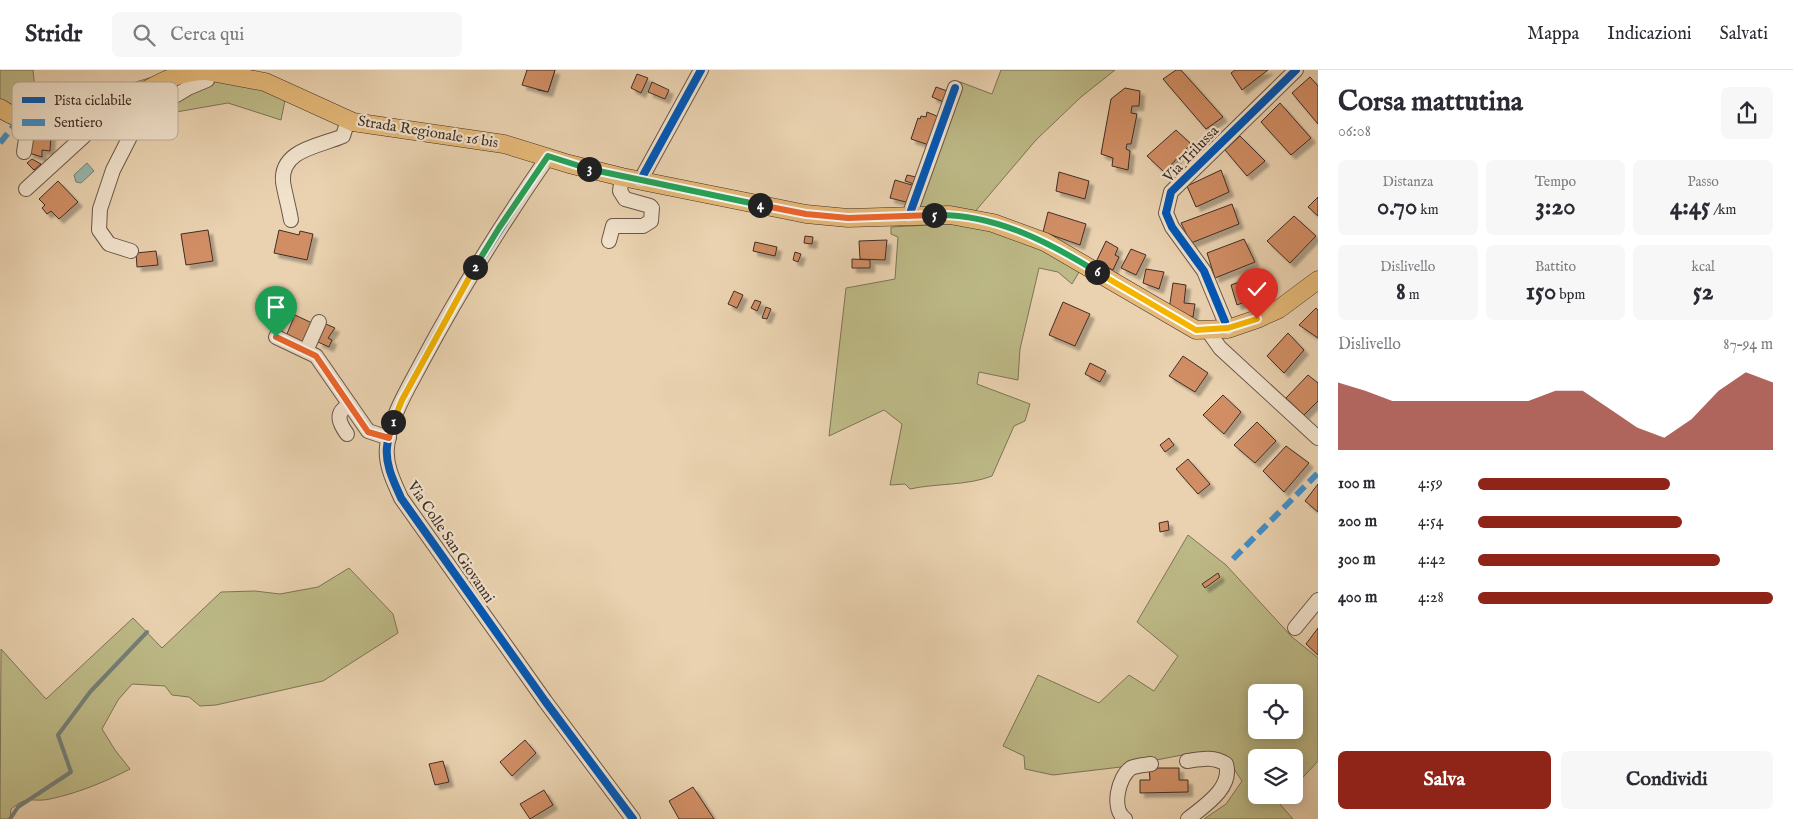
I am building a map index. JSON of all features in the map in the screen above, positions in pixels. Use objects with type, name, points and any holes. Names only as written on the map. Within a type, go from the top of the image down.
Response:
[{"type":"main road","name":"Strada Regionale 16 bis","points":[[160,82],[196,70],[265,76],[348,120],[504,144],[640,181],[806,214],[848,218],[950,214],[994,223],[1046,242],[1184,325],[1196,330],[1208,331]]},
{"type":"main road","points":[[1208,331],[1228,328],[1257,319],[1279,309],[1318,280]]},
{"type":"street","points":[[178,94],[188,88],[204,83],[207,80],[206,70]]},
{"type":"street","points":[[640,181],[701,70]]},
{"type":"street","name":"Via Trilussa","points":[[1228,328],[1204,271],[1172,227],[1166,213],[1171,192],[1296,70]]},
{"type":"street","points":[[909,216],[956,88]]},
{"type":"street","points":[[291,220],[284,182],[287,164],[292,156],[343,136],[348,120]]},
{"type":"street","points":[[24,152],[26,140]]},
{"type":"street","points":[[26,189],[80,140]]},
{"type":"street","points":[[128,140],[113,170],[100,209],[99,230],[109,244],[131,251]]},
{"type":"street","name":"Via Colle San Giovanni","points":[[548,156],[499,228],[454,303],[402,400],[387,448],[389,468],[400,498],[545,701],[633,819]]},
{"type":"street","points":[[609,241],[613,226],[617,224],[643,226],[651,221],[652,208],[650,206],[625,199],[620,191],[622,177]]},
{"type":"street","points":[[306,351],[319,322]]},
{"type":"street","points":[[1208,331],[1220,348],[1316,431]]},
{"type":"street","points":[[276,337],[316,356],[368,432],[389,438]]},
{"type":"street","points":[[347,434],[340,425],[339,416],[341,411],[350,405]]},
{"type":"street","points":[[1295,628],[1318,600]]},
{"type":"street","points":[[1187,761],[1211,758],[1220,760],[1226,764],[1229,773],[1224,785],[1188,819]]},
{"type":"street","points":[[1125,819],[1118,812],[1117,802],[1124,779],[1129,770],[1134,766],[1151,764]]},
{"type":"shaded area","points":[[0,70],[33,70],[34,82],[12,82],[12,105],[0,100]]},
{"type":"shaded area","points":[[237,70],[285,100],[281,120],[228,103],[178,112],[178,82],[136,82],[166,73]]},
{"type":"shaded area","points":[[1001,70],[1115,70],[1081,97],[1036,140],[973,214],[917,213],[960,82],[992,94]]},
{"type":"shaded area","points":[[947,224],[986,230],[1026,241],[1054,254],[1079,272],[1072,284],[1058,272],[1039,268],[1020,349],[1018,380],[979,372],[977,384],[1030,404],[1025,421],[1014,426],[992,476],[962,483],[910,489],[905,484],[890,485],[902,424],[884,410],[829,436],[846,288],[895,279],[898,237],[891,234],[891,227]]},
{"type":"shaded area","points":[[1188,535],[1226,565],[1292,637],[1318,658],[1318,761],[1303,777],[1303,749],[1248,749],[1248,804],[1280,804],[1293,819],[1204,819],[1226,804],[1242,781],[1226,757],[1192,753],[1121,767],[1053,775],[1025,769],[1024,756],[1003,746],[1038,675],[1099,703],[1129,675],[1154,691],[1178,656],[1137,622]]},
{"type":"shaded area","points":[[349,568],[393,614],[398,633],[323,681],[216,705],[200,706],[189,697],[172,695],[165,686],[132,684],[118,700],[102,729],[130,769],[101,783],[71,794],[44,800],[26,800],[11,809],[10,819],[0,819],[1,649],[46,699],[133,618],[162,648],[221,592],[255,591],[280,594],[318,587]]},
{"type":"water","points":[[87,163],[94,171],[81,183],[76,182],[74,175]]},
{"type":"building","points":[[527,70],[555,70],[548,92],[538,90],[528,82]]},
{"type":"building","points":[[527,70],[555,70],[548,92],[522,85]]},
{"type":"building","points":[[1176,70],[1181,70],[1223,117],[1206,129],[1163,79]]},
{"type":"building","points":[[1235,70],[1268,70],[1242,90],[1231,73]]},
{"type":"building","points":[[637,74],[648,78],[641,93],[631,88]]},
{"type":"building","points":[[1310,77],[1318,86],[1318,124],[1292,93]]},
{"type":"building","points":[[652,82],[669,90],[665,99],[648,92]]},
{"type":"building","points":[[936,87],[950,92],[946,103],[932,97]]},
{"type":"building","points":[[1125,88],[1140,91],[1139,106],[1132,106],[1131,113],[1137,114],[1131,144],[1127,144],[1126,149],[1130,151],[1128,170],[1112,166],[1113,158],[1101,154],[1111,99]]},
{"type":"building","points":[[1280,103],[1311,138],[1291,155],[1261,122]]},
{"type":"building","points":[[927,112],[939,117],[929,145],[911,139],[918,118],[920,119],[921,116],[926,117]]},
{"type":"building","points":[[1176,130],[1191,144],[1164,172],[1147,156]]},
{"type":"building","points":[[1240,136],[1265,161],[1247,176],[1225,150]]},
{"type":"building","points":[[30,140],[51,140],[50,151],[42,150],[42,157],[29,153]]},
{"type":"building","points":[[32,159],[41,164],[34,170],[27,163]]},
{"type":"building","points":[[1221,170],[1229,192],[1196,207],[1187,186]]},
{"type":"building","points":[[1059,172],[1089,181],[1085,199],[1056,191]]},
{"type":"building","points":[[907,175],[916,177],[914,184],[905,181]]},
{"type":"building","points":[[895,180],[915,186],[910,203],[890,198]]},
{"type":"building","points":[[58,181],[78,202],[59,219],[51,211],[47,214],[42,208],[45,205],[39,199]]},
{"type":"building","points":[[1318,197],[1318,216],[1308,207]]},
{"type":"building","points":[[1232,204],[1239,224],[1191,243],[1181,223]]},
{"type":"building","points":[[1048,212],[1086,224],[1080,245],[1043,232]]},
{"type":"building","points":[[1294,216],[1316,236],[1290,263],[1267,241]]},
{"type":"building","points":[[208,230],[213,261],[186,265],[181,234]]},
{"type":"building","points":[[279,230],[299,235],[300,231],[313,234],[307,260],[274,253]]},
{"type":"building","points":[[805,236],[813,237],[812,244],[804,243]]},
{"type":"building","points":[[1244,239],[1255,262],[1215,278],[1207,253]]},
{"type":"building","points":[[887,240],[885,260],[860,259],[859,241]]},
{"type":"building","points":[[1106,241],[1118,248],[1115,255],[1119,257],[1113,270],[1096,262]]},
{"type":"building","points":[[755,242],[777,247],[775,256],[753,251]]},
{"type":"building","points":[[1131,249],[1146,255],[1136,275],[1121,268]]},
{"type":"building","points":[[156,251],[158,265],[137,267],[136,253]]},
{"type":"building","points":[[795,252],[801,254],[798,262],[793,260]]},
{"type":"building","points":[[852,259],[870,260],[870,268],[852,268]]},
{"type":"building","points":[[1146,269],[1164,272],[1159,289],[1143,283]]},
{"type":"building","points":[[1258,275],[1264,294],[1237,305],[1231,285]]},
{"type":"building","points":[[1173,283],[1186,285],[1184,303],[1195,304],[1193,317],[1169,310]]},
{"type":"building","points":[[734,291],[743,295],[737,308],[728,304]]},
{"type":"building","points":[[755,300],[761,302],[757,311],[751,308]]},
{"type":"building","points":[[1063,302],[1090,314],[1075,346],[1049,335]]},
{"type":"building","points":[[275,303],[287,309],[277,330],[266,324]]},
{"type":"building","points":[[766,307],[771,309],[767,319],[762,318]]},
{"type":"building","points":[[1316,308],[1318,310],[1318,338],[1299,325]]},
{"type":"building","points":[[295,315],[312,323],[303,344],[286,336]]},
{"type":"building","points":[[326,324],[335,328],[328,338],[332,340],[329,347],[318,342]]},
{"type":"building","points":[[1288,333],[1304,350],[1284,373],[1267,356]]},
{"type":"building","points":[[1183,356],[1208,373],[1195,392],[1169,376]]},
{"type":"building","points":[[1090,363],[1106,371],[1100,382],[1085,374]]},
{"type":"building","points":[[1308,375],[1318,383],[1318,401],[1304,415],[1286,398]]},
{"type":"building","points":[[1223,395],[1241,412],[1224,434],[1203,415]]},
{"type":"building","points":[[1257,422],[1276,441],[1255,463],[1234,445]]},
{"type":"building","points":[[1169,438],[1174,445],[1165,452],[1160,445]]},
{"type":"building","points":[[1286,446],[1309,463],[1284,492],[1263,471]]},
{"type":"building","points":[[1188,459],[1210,484],[1198,494],[1176,469]]},
{"type":"building","points":[[1318,484],[1318,512],[1305,501]]},
{"type":"building","points":[[1168,521],[1169,530],[1160,532],[1159,523]]},
{"type":"building","points":[[1218,573],[1220,577],[1205,588],[1202,584]]},
{"type":"building","points":[[1318,628],[1318,655],[1306,644]]},
{"type":"building","points":[[525,740],[536,753],[512,776],[500,762]]},
{"type":"building","points":[[443,761],[449,782],[435,785],[429,764]]},
{"type":"building","points":[[1149,768],[1179,768],[1179,780],[1188,780],[1188,792],[1140,793],[1140,780],[1150,780]]},
{"type":"building","points":[[693,787],[714,819],[679,819],[669,801]]},
{"type":"building","points":[[544,790],[553,805],[530,819],[520,804]]},
{"type":"waterway","points":[[10,819],[18,807],[71,772],[58,735],[90,692],[147,632]]},
{"type":"marked path","points":[[0,143],[12,128]]},
{"type":"marked path","points":[[1233,559],[1318,473]]},
{"type":"cycle path","points":[[640,181],[701,70]]},
{"type":"cycle path","points":[[1228,329],[1204,271],[1172,227],[1166,213],[1171,192],[1296,70]]},
{"type":"cycle path","points":[[909,216],[955,88]]},
{"type":"cycle path","points":[[548,157],[467,282],[406,391],[392,424],[387,447],[387,460],[401,498],[545,701],[633,819]]},
{"type":"route","points":[[276,337],[316,356],[368,432],[389,438],[392,424],[402,400],[454,303],[499,228],[548,156],[569,164],[622,177],[806,214],[848,218],[950,214],[994,223],[1046,242],[1184,325],[1196,330],[1208,331],[1235,327],[1257,319]]}]
